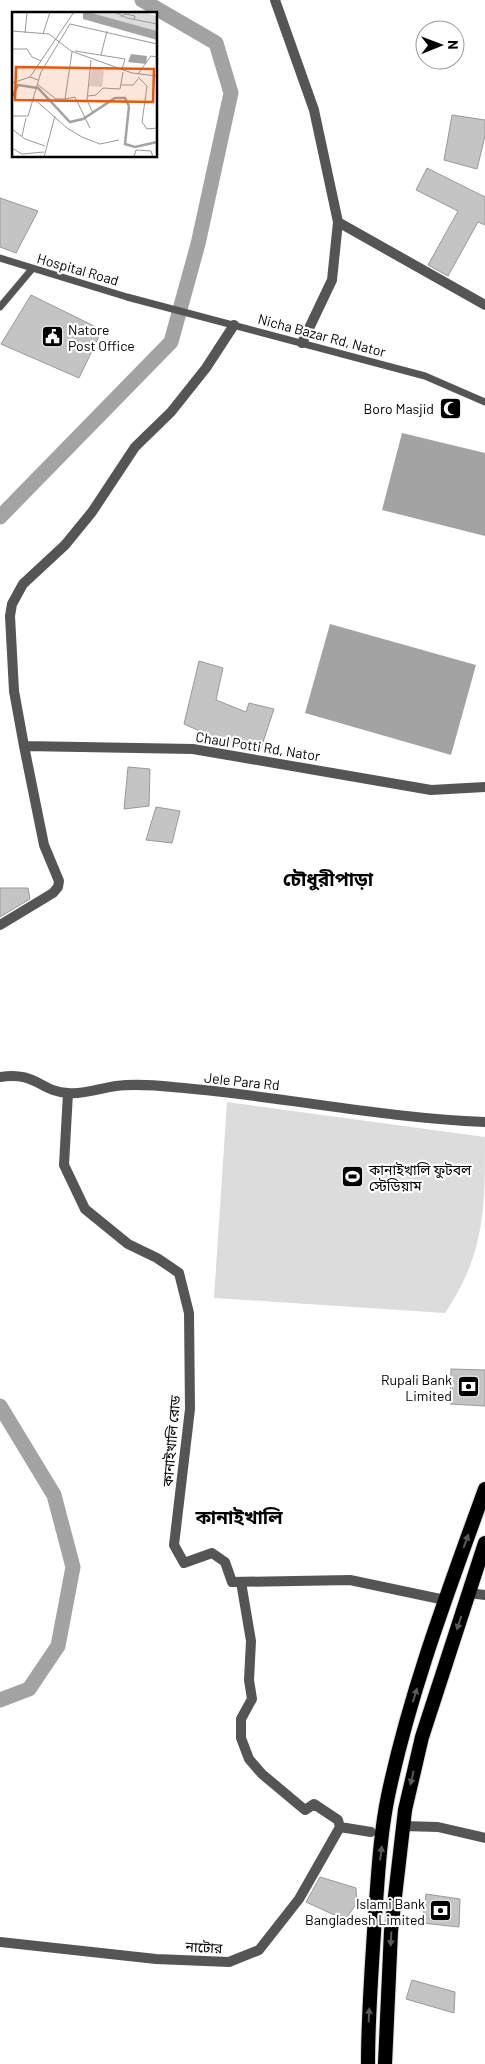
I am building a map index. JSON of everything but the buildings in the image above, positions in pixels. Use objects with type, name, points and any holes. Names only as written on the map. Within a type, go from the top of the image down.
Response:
[{"type":"highway","points":[[368,2064],[368,2016],[378,1877],[388,1797],[404,1732],[445,1600],[485,1489]]},
{"type":"highway","points":[[385,2064],[391,1931],[403,1826],[422,1737],[485,1543]]},
{"type":"street","points":[[275,0],[314,110],[338,222],[332,280],[302,343]]},
{"type":"street","points":[[338,222],[485,305]]},
{"type":"street","points":[[0,925],[53,893],[58,887],[59,880],[44,845],[13,683],[10,616],[12,604],[23,584],[65,545],[92,512],[135,447],[171,412],[206,368],[234,325]]},
{"type":"street","name":"Chaul Potti Rd, Nator","points":[[24,746],[193,749],[431,790],[485,786]]},
{"type":"street","name":"Jele Para Rd","points":[[0,1077],[12,1074],[31,1077],[45,1086],[68,1094],[119,1085],[183,1088],[437,1120],[485,1122]]},
{"type":"street","name":"কানাইখালি রোড","points":[[68,1094],[64,1165],[85,1209],[128,1244],[157,1258],[179,1273],[189,1313],[190,1409],[174,1545],[184,1563],[212,1553],[225,1562],[232,1582],[240,1582]]},
{"type":"street","points":[[370,1832],[340,1827],[338,1820],[314,1804],[305,1810],[262,1774],[249,1759],[241,1738],[241,1719],[252,1699],[249,1680],[251,1641],[240,1582],[350,1580],[445,1600]]},
{"type":"street","points":[[469,1593],[485,1595]]},
{"type":"street","points":[[403,1826],[438,1827],[485,1838]]},
{"type":"street","name":"নাটোর","points":[[0,1942],[156,1959],[229,1962],[259,1950],[299,1899],[340,1827]]},
{"type":"lane","name":"Hospital Road","points":[[0,258],[149,302]]},
{"type":"lane","points":[[0,307],[32,269]]},
{"type":"lane","name":"Nicha Bazar Rd, Nator","points":[[149,302],[425,376],[485,402]]},
{"type":"shaded area","points":[[402,433],[485,453],[485,536],[382,510]]},
{"type":"shaded area","points":[[330,624],[476,665],[451,755],[305,713]]},
{"type":"shaded area","name":"কানাইখালি ফুটবল স্টেডিয়াম","points":[[227,1102],[485,1137],[483,1209],[480,1230],[468,1270],[445,1313],[214,1298]]},
{"type":"waterway","points":[[0,517],[171,342],[198,244],[231,93],[216,43],[142,0]]},
{"type":"waterway","points":[[0,1406],[54,1495],[73,1567],[58,1646],[29,1689],[0,1700]]},
{"type":"place","name":"Natore Post Office","points":[[52,337]]},
{"type":"place","name":"Boro Masjid","points":[[450,408]]},
{"type":"place","name":"কানাইখালি ফুটবল স্টেডিয়াম","points":[[353,1177]]},
{"type":"place","name":"Rupali Bank Limited","points":[[468,1387]]},
{"type":"place","name":"Islami Bank Bangladesh Limited","points":[[441,1911]]},
{"type":"district","name":"চৌধুরীপাড়া","points":[[328,878]]},
{"type":"district","name":"কানাইখালি","points":[[239,1516]]}]
